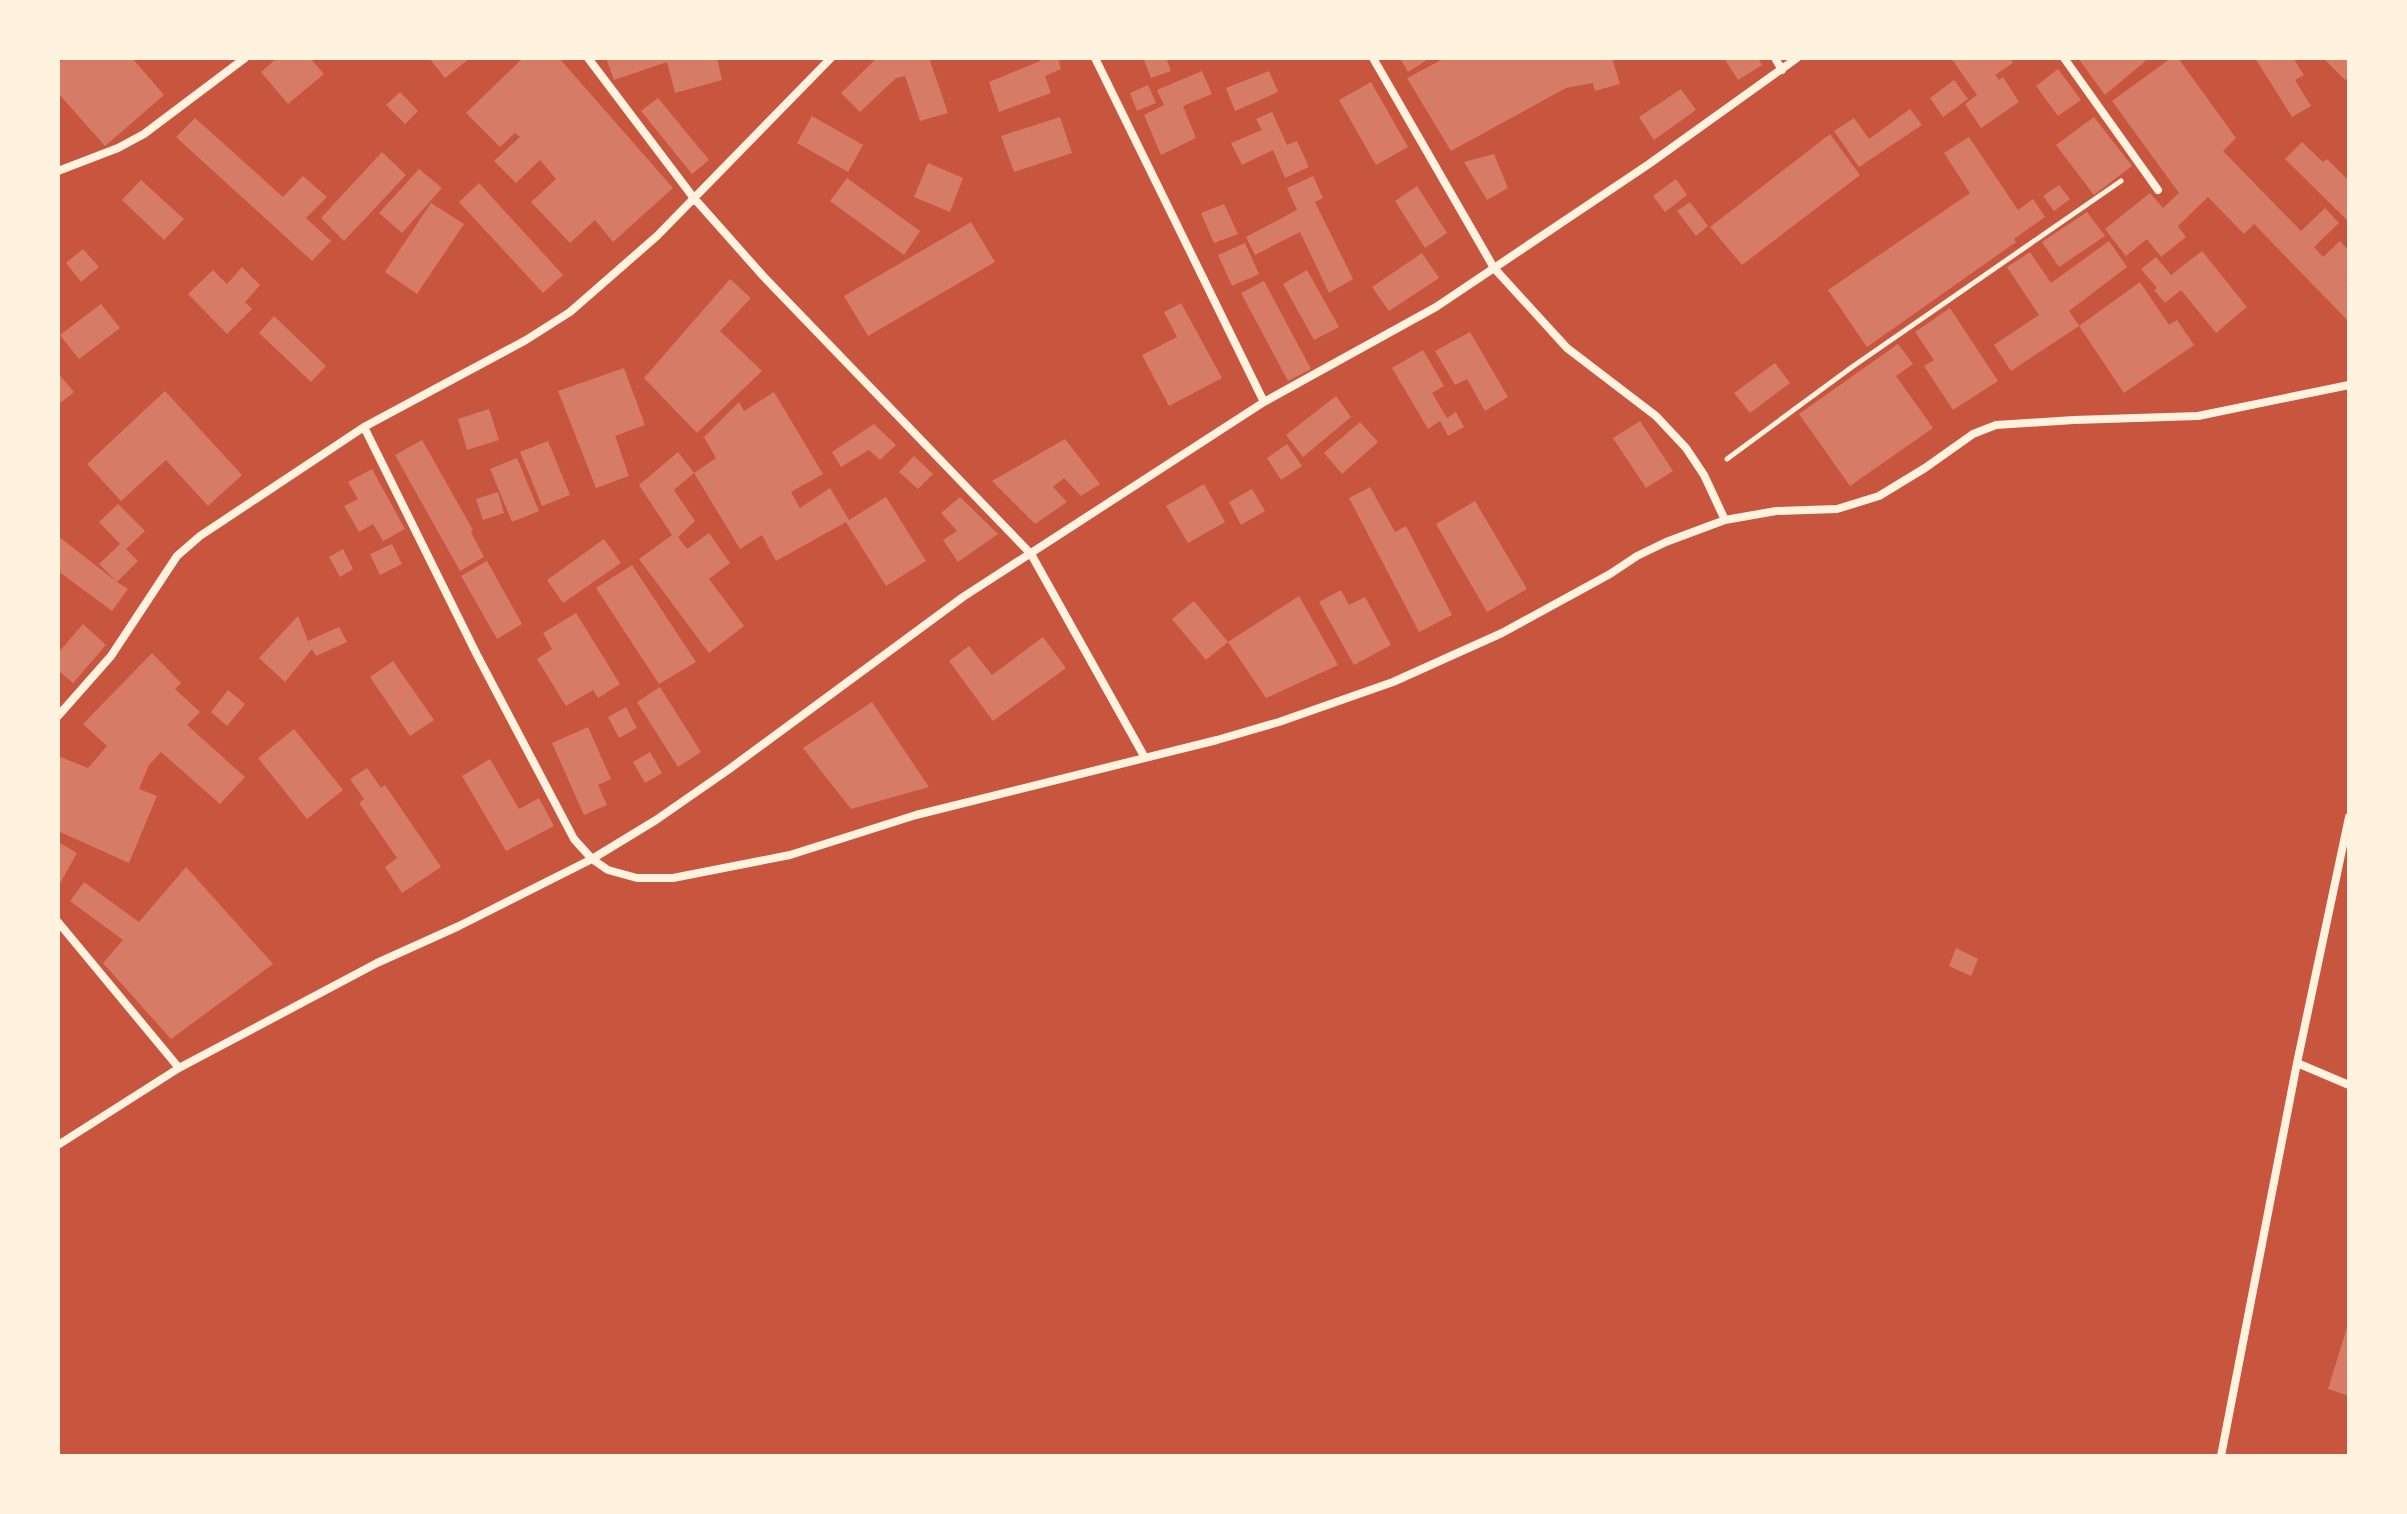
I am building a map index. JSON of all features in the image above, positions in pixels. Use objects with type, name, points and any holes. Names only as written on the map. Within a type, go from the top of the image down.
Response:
[{"type":"street","points":[[58,171],[118,148],[144,134],[245,58]]},
{"type":"street","points":[[588,58],[693,197],[764,277],[1031,554],[1144,756]]},
{"type":"street","points":[[58,716],[111,656],[177,556],[200,536],[364,427],[526,340],[570,312],[657,236],[831,58]]},
{"type":"street","points":[[1095,58],[1264,402]]},
{"type":"street","points":[[1373,58],[1494,268],[1567,348],[1656,416],[1686,448],[1704,475],[1725,520]]},
{"type":"street","points":[[1775,58],[1782,70]]},
{"type":"street","points":[[58,1145],[179,1068],[377,963],[592,859],[728,770],[963,597],[1264,402],[1383,338],[1494,268],[1649,164],[1797,58]]},
{"type":"street","points":[[2064,58],[2158,190]]},
{"type":"street","points":[[364,427],[574,839],[592,859],[608,870],[637,878],[673,878],[790,855],[916,815],[1279,722],[1393,682],[1502,633],[1637,556],[1725,520],[1776,511],[1837,509],[1879,496],[1973,434],[1996,425],[2198,416],[2349,385]]},
{"type":"street","points":[[2221,1456],[2297,1063],[2349,817]]},
{"type":"street","points":[[58,922],[179,1068]]},
{"type":"street","points":[[2297,1063],[2349,1085]]},
{"type":"path","points":[[1704,475],[1852,367],[2141,167]]},
{"type":"building","points":[[64,58],[132,58],[164,95],[105,146],[58,93],[58,63]]},
{"type":"building","points":[[277,58],[310,58],[324,74],[288,104],[261,72]]},
{"type":"building","points":[[429,58],[470,58],[445,78]]},
{"type":"building","points":[[523,58],[559,58],[673,188],[613,242],[595,220],[570,243],[531,202],[556,179],[540,160],[516,183],[494,161],[520,137],[515,133],[500,147],[466,113]]},
{"type":"building","points":[[606,58],[717,58],[722,80],[675,93],[667,62],[614,80]]},
{"type":"building","points":[[929,58],[948,113],[920,121],[905,76],[896,78],[860,112],[841,93],[876,59]]},
{"type":"building","points":[[1039,58],[1058,58],[1061,69],[1045,76],[1051,93],[999,112],[989,82],[1040,61]]},
{"type":"building","points":[[1166,58],[1171,71],[1151,78],[1144,60]]},
{"type":"building","points":[[1400,58],[1430,58],[1408,72]]},
{"type":"building","points":[[1445,58],[1612,58],[1620,84],[1595,91],[1593,83],[1566,88],[1451,151],[1407,78]]},
{"type":"building","points":[[1724,58],[1758,58],[1762,65],[1738,80]]},
{"type":"building","points":[[1951,58],[2010,58],[2013,63],[1995,75],[1999,80],[2003,77],[2019,102],[1981,128],[1965,104],[1977,95]]},
{"type":"building","points":[[2078,58],[2149,58],[2105,95]]},
{"type":"building","points":[[2171,58],[2178,58],[2236,138],[2223,151],[2301,231],[2325,208],[2339,223],[2314,247],[2323,257],[2340,241],[2349,251],[2349,277],[2346,280],[2349,284],[2349,322],[2254,224],[2244,234],[2208,197],[2178,226],[2186,237],[2161,257],[2147,239],[2126,256],[2105,229],[2150,193],[2163,208],[2179,193],[2112,101]]},
{"type":"building","points":[[2255,58],[2293,58],[2304,75],[2295,80],[2311,106],[2292,117]]},
{"type":"building","points":[[2323,58],[2349,58],[2349,77],[2345,80]]},
{"type":"building","points":[[2058,69],[2081,100],[2058,116],[2036,86]]},
{"type":"building","points":[[1202,71],[1212,94],[1183,106],[1196,138],[1161,155],[1144,115],[1164,105],[1157,90]]},
{"type":"building","points":[[1269,71],[1278,92],[1235,111],[1226,88]]},
{"type":"building","points":[[1954,80],[1968,99],[1943,117],[1930,98]]},
{"type":"building","points":[[1371,82],[1408,147],[1376,165],[1339,100]]},
{"type":"building","points":[[1148,85],[1156,103],[1137,111],[1130,93]]},
{"type":"building","points":[[1681,89],[1696,110],[1654,140],[1639,117]]},
{"type":"building","points":[[400,92],[418,111],[405,124],[386,105]]},
{"type":"building","points":[[658,98],[709,160],[692,174],[641,111]]},
{"type":"building","points":[[1910,109],[1922,125],[1859,167],[1834,131],[1854,118],[1869,139]]},
{"type":"building","points":[[1272,112],[1287,145],[1297,141],[1309,167],[1285,178],[1273,150],[1242,165],[1231,143],[1262,130],[1256,119]]},
{"type":"building","points":[[812,116],[863,145],[848,172],[797,143]]},
{"type":"building","points":[[1060,117],[1072,153],[1014,172],[1001,136]]},
{"type":"building","points":[[2094,117],[2132,166],[2094,195],[2056,145]]},
{"type":"building","points":[[195,118],[283,197],[303,176],[327,197],[306,218],[331,241],[312,261],[176,137]]},
{"type":"building","points":[[1830,134],[1860,175],[1742,265],[1710,227]]},
{"type":"building","points":[[1969,137],[2018,210],[2033,199],[2045,217],[2014,239],[2016,242],[1867,347],[1828,290],[1970,193],[1944,153]]},
{"type":"building","points":[[2302,142],[2323,162],[2327,159],[2349,181],[2347,220],[2285,159]]},
{"type":"building","points":[[382,152],[406,175],[344,241],[321,218]]},
{"type":"building","points":[[1494,154],[1508,188],[1487,200],[1464,162]]},
{"type":"building","points":[[928,163],[963,178],[950,212],[914,197]]},
{"type":"building","points":[[419,169],[442,188],[402,233],[379,213]]},
{"type":"building","points":[[1313,176],[1323,198],[1315,202],[1353,279],[1329,293],[1300,232],[1255,255],[1246,237],[1297,210],[1287,188]]},
{"type":"building","points":[[847,178],[920,231],[904,255],[830,201]]},
{"type":"building","points":[[1676,179],[1687,195],[1665,212],[1653,196]]},
{"type":"building","points":[[141,180],[184,219],[164,240],[122,200]]},
{"type":"building","points":[[479,183],[563,275],[543,293],[459,202]]},
{"type":"building","points":[[2059,185],[2070,199],[2054,211],[2043,196]]},
{"type":"building","points":[[1417,186],[1447,233],[1425,248],[1395,201]]},
{"type":"building","points":[[1690,202],[1708,226],[1696,236],[1677,211]]},
{"type":"building","points":[[431,203],[464,224],[417,294],[385,272]]},
{"type":"building","points":[[1224,204],[1238,234],[1214,243],[1201,213]]},
{"type":"building","points":[[2087,212],[2105,236],[2059,267],[2042,242]]},
{"type":"building","points":[[971,222],[995,262],[868,336],[844,296]]},
{"type":"building","points":[[2109,241],[2127,267],[2069,311],[2079,326],[2011,371],[1994,345],[2039,315],[2007,267],[2030,252],[2051,283]]},
{"type":"building","points":[[1245,243],[1259,274],[1232,286],[1218,255]]},
{"type":"building","points":[[83,249],[99,267],[81,282],[66,263]]},
{"type":"building","points":[[2202,251],[2247,307],[2216,333],[2181,290],[2165,303],[2141,269],[2156,257],[2171,275]]},
{"type":"building","points":[[1422,253],[1439,278],[1389,311],[1372,287]]},
{"type":"building","points":[[242,267],[260,285],[245,302],[252,309],[227,334],[188,294],[213,270],[227,284]]},
{"type":"building","points":[[1307,270],[1339,327],[1314,340],[1283,284]]},
{"type":"building","points":[[730,279],[751,298],[720,331],[762,371],[697,433],[644,378]]},
{"type":"building","points":[[1264,281],[1311,369],[1288,381],[1241,293]]},
{"type":"building","points":[[2140,282],[2169,325],[2177,320],[2194,345],[2124,393],[2079,326]]},
{"type":"building","points":[[1181,303],[1222,378],[1169,406],[1142,355],[1177,337],[1164,312]]},
{"type":"building","points":[[101,304],[120,328],[79,359],[60,335]]},
{"type":"building","points":[[1950,308],[1998,381],[1953,410],[1924,366],[1934,360],[1915,332]]},
{"type":"building","points":[[274,316],[326,366],[311,382],[259,333]]},
{"type":"building","points":[[1470,332],[1508,397],[1485,411],[1467,379],[1455,385],[1435,351]]},
{"type":"building","points":[[1898,344],[1913,364],[1896,376],[1933,428],[1850,486],[1799,414]]},
{"type":"building","points":[[1423,350],[1444,386],[1432,393],[1447,418],[1456,412],[1464,427],[1448,436],[1440,421],[1428,429],[1392,368]]},
{"type":"building","points":[[1775,363],[1790,383],[1750,413],[1734,393]]},
{"type":"building","points":[[624,368],[645,425],[615,436],[629,476],[596,488],[558,391]]},
{"type":"building","points":[[58,373],[74,392],[58,405]]},
{"type":"building","points":[[165,391],[242,475],[208,506],[166,460],[121,501],[87,464]]},
{"type":"building","points":[[774,392],[823,474],[791,492],[800,508],[830,488],[849,520],[886,497],[926,561],[886,586],[846,522],[776,561],[762,535],[740,549],[694,473],[716,458],[704,437],[739,402],[744,411]]},
{"type":"building","points":[[1336,396],[1351,417],[1303,457],[1286,435]]},
{"type":"building","points":[[489,409],[499,440],[467,450],[458,419]]},
{"type":"building","points":[[1640,421],[1673,471],[1646,488],[1613,438]]},
{"type":"building","points":[[1360,422],[1378,442],[1342,474],[1324,453]]},
{"type":"building","points":[[874,424],[896,445],[880,460],[869,450],[841,467],[832,452]]},
{"type":"building","points":[[1065,439],[1100,484],[1081,496],[1064,478],[1053,487],[1067,502],[1035,524],[992,481]]},
{"type":"building","points":[[422,440],[473,530],[471,532],[484,557],[460,571],[395,455]]},
{"type":"building","points":[[548,441],[570,495],[542,506],[520,452]]},
{"type":"building","points":[[1287,444],[1302,466],[1281,480],[1267,458]]},
{"type":"building","points":[[678,452],[694,473],[674,490],[695,521],[678,537],[687,549],[709,533],[730,563],[709,579],[744,626],[709,653],[639,559],[672,535],[639,485]]},
{"type":"building","points":[[914,456],[933,474],[918,489],[899,472]]},
{"type":"building","points":[[517,458],[539,511],[512,522],[490,469]]},
{"type":"building","points":[[372,469],[405,529],[383,541],[373,524],[359,532],[344,506],[358,499],[348,482]]},
{"type":"building","points":[[1204,484],[1225,522],[1188,543],[1166,506]]},
{"type":"building","points":[[1370,487],[1395,532],[1406,526],[1452,615],[1419,632],[1349,498]]},
{"type":"building","points":[[1252,489],[1265,511],[1241,525],[1229,502]]},
{"type":"building","points":[[498,492],[504,513],[483,520],[476,499]]},
{"type":"building","points":[[960,497],[998,534],[958,562],[943,540],[957,531],[941,513]]},
{"type":"building","points":[[1475,501],[1527,589],[1487,612],[1436,524]]},
{"type":"building","points":[[118,504],[145,531],[126,549],[138,561],[117,582],[99,564],[120,544],[99,522]]},
{"type":"building","points":[[58,536],[128,589],[112,611],[58,571]]},
{"type":"building","points":[[604,539],[621,563],[563,603],[547,580]]},
{"type":"building","points":[[392,544],[402,564],[380,575],[370,554]]},
{"type":"building","points":[[343,549],[353,569],[340,577],[329,557]]},
{"type":"building","points":[[487,561],[522,624],[497,639],[461,576]]},
{"type":"building","points":[[632,565],[696,662],[659,684],[596,588]]},
{"type":"building","points":[[1341,590],[1349,605],[1365,597],[1391,645],[1354,665],[1319,602]]},
{"type":"building","points":[[1299,596],[1338,665],[1266,698],[1228,642]]},
{"type":"building","points":[[1194,601],[1228,642],[1206,660],[1172,619]]},
{"type":"building","points":[[576,613],[620,684],[598,698],[593,690],[566,706],[537,659],[552,649],[543,633]]},
{"type":"building","points":[[298,616],[308,641],[339,627],[347,642],[316,656],[312,649],[285,682],[259,658]]},
{"type":"building","points":[[83,624],[106,645],[73,683],[58,670],[58,653]]},
{"type":"building","points":[[1043,637],[1066,668],[993,721],[949,661],[969,646],[992,675]]},
{"type":"building","points":[[152,653],[181,683],[175,689],[200,712],[187,725],[245,777],[220,804],[161,752],[149,765],[139,789],[157,796],[129,863],[58,831],[58,756],[88,768],[107,746],[83,724]]},
{"type":"building","points":[[393,661],[434,720],[410,736],[370,677]]},
{"type":"building","points":[[660,687],[701,752],[678,767],[637,702]]},
{"type":"building","points":[[228,690],[245,704],[227,726],[211,712]]},
{"type":"building","points":[[872,702],[929,787],[851,809],[803,748]]},
{"type":"building","points":[[626,707],[637,728],[619,738],[608,717]]},
{"type":"building","points":[[588,727],[611,779],[598,785],[607,805],[584,815],[552,743]]},
{"type":"building","points":[[294,729],[343,790],[307,819],[258,758]]},
{"type":"building","points":[[650,752],[662,773],[645,783],[633,762]]},
{"type":"building","points":[[490,759],[519,809],[539,798],[554,826],[506,851],[462,776]]},
{"type":"building","points":[[367,768],[381,788],[385,785],[441,867],[402,893],[385,867],[397,858],[359,803],[364,799],[350,779]]},
{"type":"building","points":[[58,842],[77,853],[58,887]]},
{"type":"building","points":[[186,867],[273,964],[171,1039],[103,963],[123,940],[70,901],[84,882],[139,922]]},
{"type":"building","points":[[1956,948],[1978,959],[1971,976],[1949,966]]},
{"type":"building","points":[[2349,1324],[2349,1396],[2328,1389]]}]
